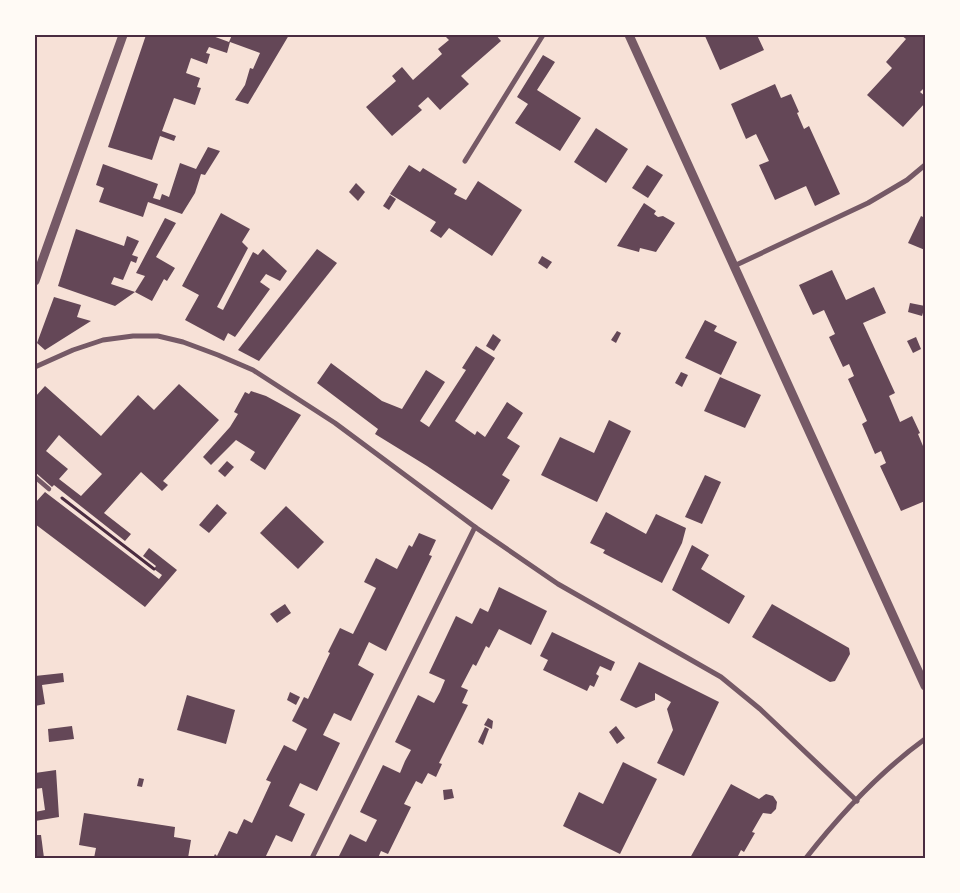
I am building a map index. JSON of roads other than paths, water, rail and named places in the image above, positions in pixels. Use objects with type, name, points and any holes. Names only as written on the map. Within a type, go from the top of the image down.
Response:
[{"type":"street","points":[[35,281],[123,35]]},
{"type":"street","points":[[465,161],[543,35]]},
{"type":"street","points":[[629,35],[925,686]]},
{"type":"street","points":[[734,266],[868,203],[907,180],[925,165]]},
{"type":"street","points":[[35,367],[73,350],[103,340],[133,336],[158,336],[192,345],[253,370],[335,423],[475,527],[558,584],[721,677],[760,708],[857,800]]},
{"type":"street","points":[[35,477],[49,489]]},
{"type":"street","points":[[312,858],[475,527]]},
{"type":"street","points":[[806,858],[857,800],[906,753],[925,739]]}]
